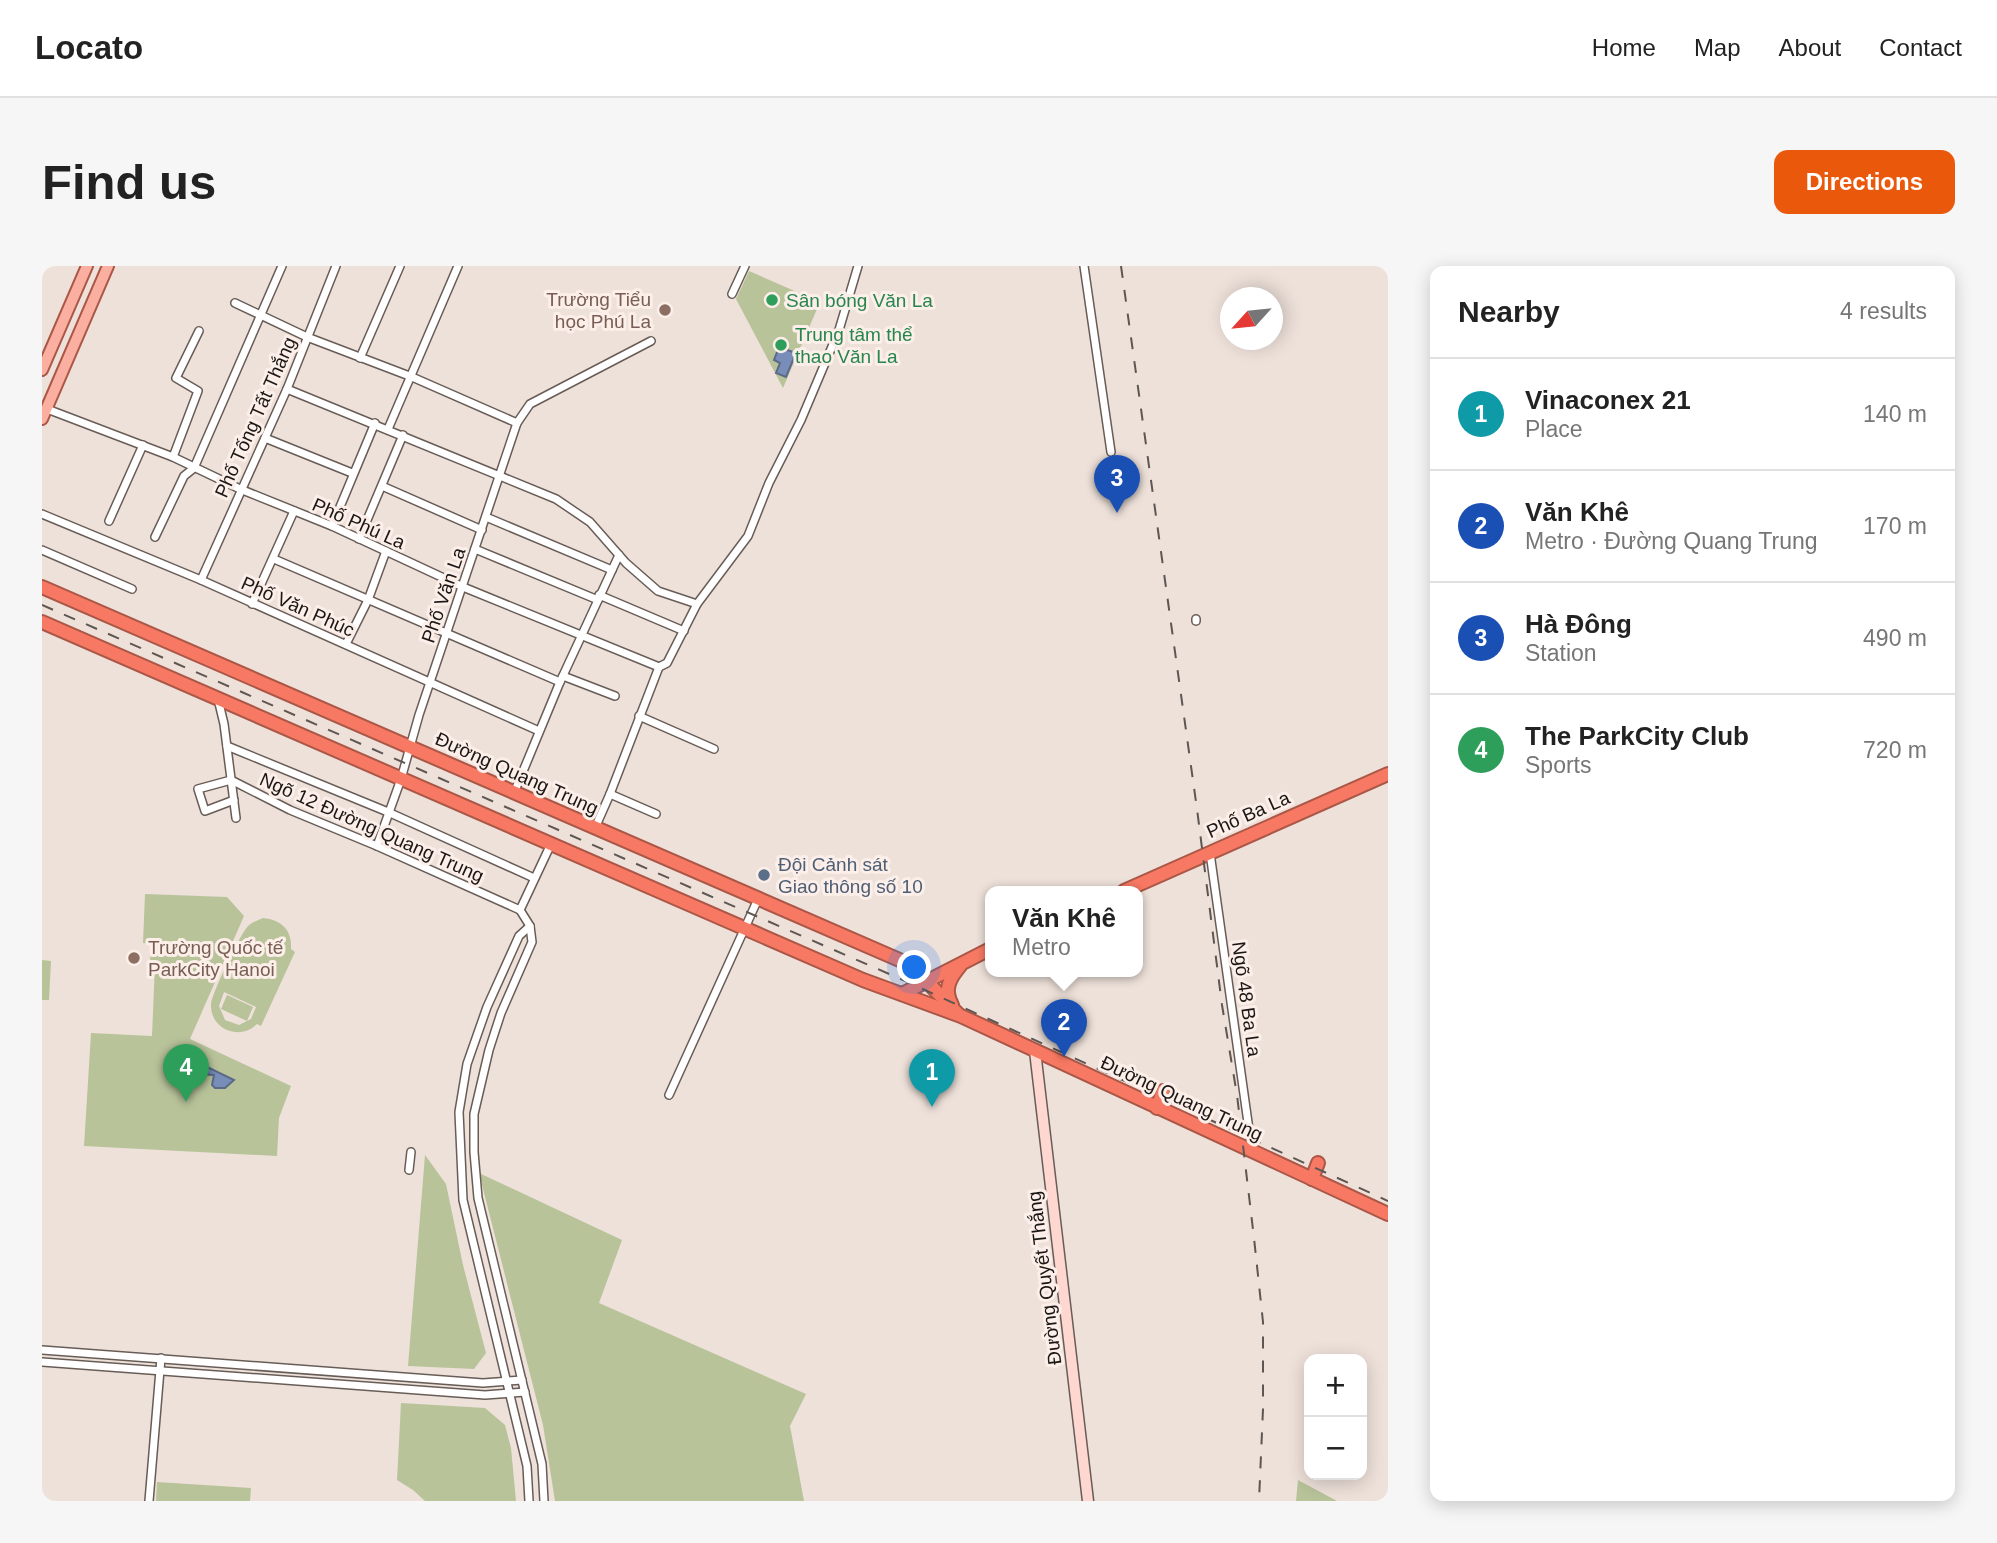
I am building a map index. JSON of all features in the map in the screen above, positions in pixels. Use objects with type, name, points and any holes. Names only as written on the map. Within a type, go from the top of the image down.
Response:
[{"type":"highway","name":"Đường Quang Trung","points":[[42,587],[911,965],[961,1016]]},
{"type":"highway","name":"Đường Quang Trung","points":[[42,622],[746,929],[902,994],[1013,1034],[1035,1051],[1388,1214]]},
{"type":"highway","name":"Phố Ba La","points":[[1135,886],[1388,774]]},
{"type":"highway","points":[[911,965],[940,968],[985,951]]},
{"type":"highway","points":[[902,994],[965,960]]},
{"type":"highway","points":[[961,1016],[947,997],[947,991],[952,975],[965,960]]},
{"type":"highway","points":[[1157,1108],[1163,1091]]},
{"type":"highway","points":[[1312,1179],[1318,1163]]},
{"type":"main road","points":[[42,370],[87,266]]},
{"type":"main road","points":[[44,414],[108,266]]},
{"type":"street","points":[[155,537],[184,476],[194,468],[282,266]]},
{"type":"street","name":"Phố Tống Tất Thắng","points":[[201,580],[287,389],[336,266]]},
{"type":"street","points":[[359,358],[400,266]]},
{"type":"street","points":[[388,429],[458,266]]},
{"type":"street","points":[[733,294],[745,266]]},
{"type":"street","points":[[594,828],[659,667],[667,663],[696,604],[748,536],[769,482],[801,420],[839,330],[858,266]]},
{"type":"street","points":[[1084,266],[1111,452]]},
{"type":"street","points":[[235,303],[307,337],[412,377],[517,423]]},
{"type":"street","points":[[173,457],[198,391],[176,378],[199,331]]},
{"type":"street","name":"Phố Văn La","points":[[377,846],[517,423],[530,404],[651,341]]},
{"type":"street","points":[[287,389],[556,499],[590,522],[619,555],[658,591],[696,604]]},
{"type":"street","name":"Phố Phú La","points":[[44,414],[173,457],[463,587],[659,667]]},
{"type":"street","points":[[332,526],[375,423]]},
{"type":"street","points":[[359,539],[403,435]]},
{"type":"street","points":[[265,438],[352,474]]},
{"type":"street","points":[[109,521],[143,445]]},
{"type":"street","points":[[382,486],[482,530]]},
{"type":"street","points":[[252,604],[294,511]]},
{"type":"street","name":"Phố Văn Phúc","points":[[42,514],[201,580],[539,731]]},
{"type":"street","points":[[486,517],[612,570]]},
{"type":"street","points":[[475,549],[684,631]]},
{"type":"street","points":[[42,550],[132,589]]},
{"type":"street","points":[[346,644],[368,600],[386,551]]},
{"type":"street","points":[[514,793],[561,679],[619,555]]},
{"type":"street","points":[[274,559],[447,635],[561,679],[615,696]]},
{"type":"street","name":"Ngõ 12 Đường Quang Trung","points":[[218,699],[232,780],[290,810],[520,910]]},
{"type":"street","points":[[639,716],[714,749]]},
{"type":"street","points":[[227,746],[388,812],[534,878]]},
{"type":"street","points":[[234,800],[205,811],[198,789],[232,780],[236,818]]},
{"type":"street","points":[[610,793],[656,814]]},
{"type":"street","points":[[544,1501],[542,1464],[478,1198],[474,1114],[501,1013],[532,942],[530,926],[520,910],[551,844]]},
{"type":"street","name":"Ngõ 48 Ba La","points":[[1210,852],[1252,1151]]},
{"type":"street","points":[[669,1095],[758,899]]},
{"type":"street","points":[[529,1501],[527,1466],[463,1200],[460,1112],[467,1064],[509,956],[519,936],[530,926]]},
{"type":"street","name":"Đường Quyết Thắng","points":[[1035,1051],[1088,1501]]},
{"type":"street","points":[[409,1170],[411,1152]]},
{"type":"street","points":[[42,1350],[394,1377],[507,1382],[522,1380]]},
{"type":"street","points":[[149,1501],[161,1358]]},
{"type":"street","points":[[42,1363],[511,1395],[525,1392]]},
{"type":"green space","name":"Trung tâm thể thao Văn La","points":[[749,271],[820,302],[783,388],[736,299]]},
{"type":"green space","points":[[145,894],[227,897],[244,916],[190,1039],[291,1086],[279,1118],[277,1156],[84,1146],[91,1033],[152,1036],[155,964],[150,964],[151,944],[143,943]]},
{"type":"green space","points":[[263,918],[276,921],[285,927],[290,936],[291,949],[295,952],[261,1026],[257,1024],[242,1032],[227,1030],[215,1020],[212,998],[242,936],[253,922]],"holes":[[[224,992],[256,1007],[251,1019],[239,1025],[225,1020],[219,1006]]]},
{"type":"green space","points":[[42,960],[51,961],[49,1000],[42,1000]]},
{"type":"green space","points":[[227,995],[253,1007],[247,1021],[221,1009]]},
{"type":"green space","points":[[425,1155],[446,1184],[463,1265],[486,1353],[474,1369],[408,1366]]},
{"type":"green space","points":[[479,1173],[622,1240],[599,1303],[806,1394],[790,1426],[804,1501],[555,1501],[543,1425]]},
{"type":"green space","points":[[401,1403],[485,1408],[505,1425],[511,1448],[516,1501],[425,1501],[397,1480]]},
{"type":"green space","points":[[1298,1480],[1337,1501],[1296,1501]]},
{"type":"green space","points":[[157,1482],[251,1488],[250,1501],[156,1501]]},
{"type":"water","points":[[779,347],[796,353],[786,377],[776,373],[780,363],[774,360]]},
{"type":"water","points":[[189,1060],[234,1080],[225,1088],[215,1088],[212,1085],[214,1075],[182,1073]]},
{"type":"railway","points":[[1121,266],[1222,1005],[1237,1095],[1254,1238],[1263,1322],[1259,1501]]},
{"type":"railway","points":[[42,605],[903,980],[1388,1201]]},
{"type":"place","name":"Sân bóng Văn La","points":[[772,300]]},
{"type":"place","name":"Trường Tiểu học Phú La","points":[[665,310]]},
{"type":"place","name":"Trung tâm thể thao Văn La","points":[[781,345]]},
{"type":"place","name":"Hà Đông","points":[[1117,513]]},
{"type":"place","name":"Đội Cảnh sát Giao thông số 10","points":[[764,875]]},
{"type":"place","name":"Trường Quốc tế ParkCity Hanoi","points":[[134,958]]},
{"type":"place","name":"Văn Khê","points":[[1064,1057]]},
{"type":"place","name":"The ParkCity Club","points":[[186,1102]]},
{"type":"place","name":"Vinaconex 21","points":[[932,1107]]}]
